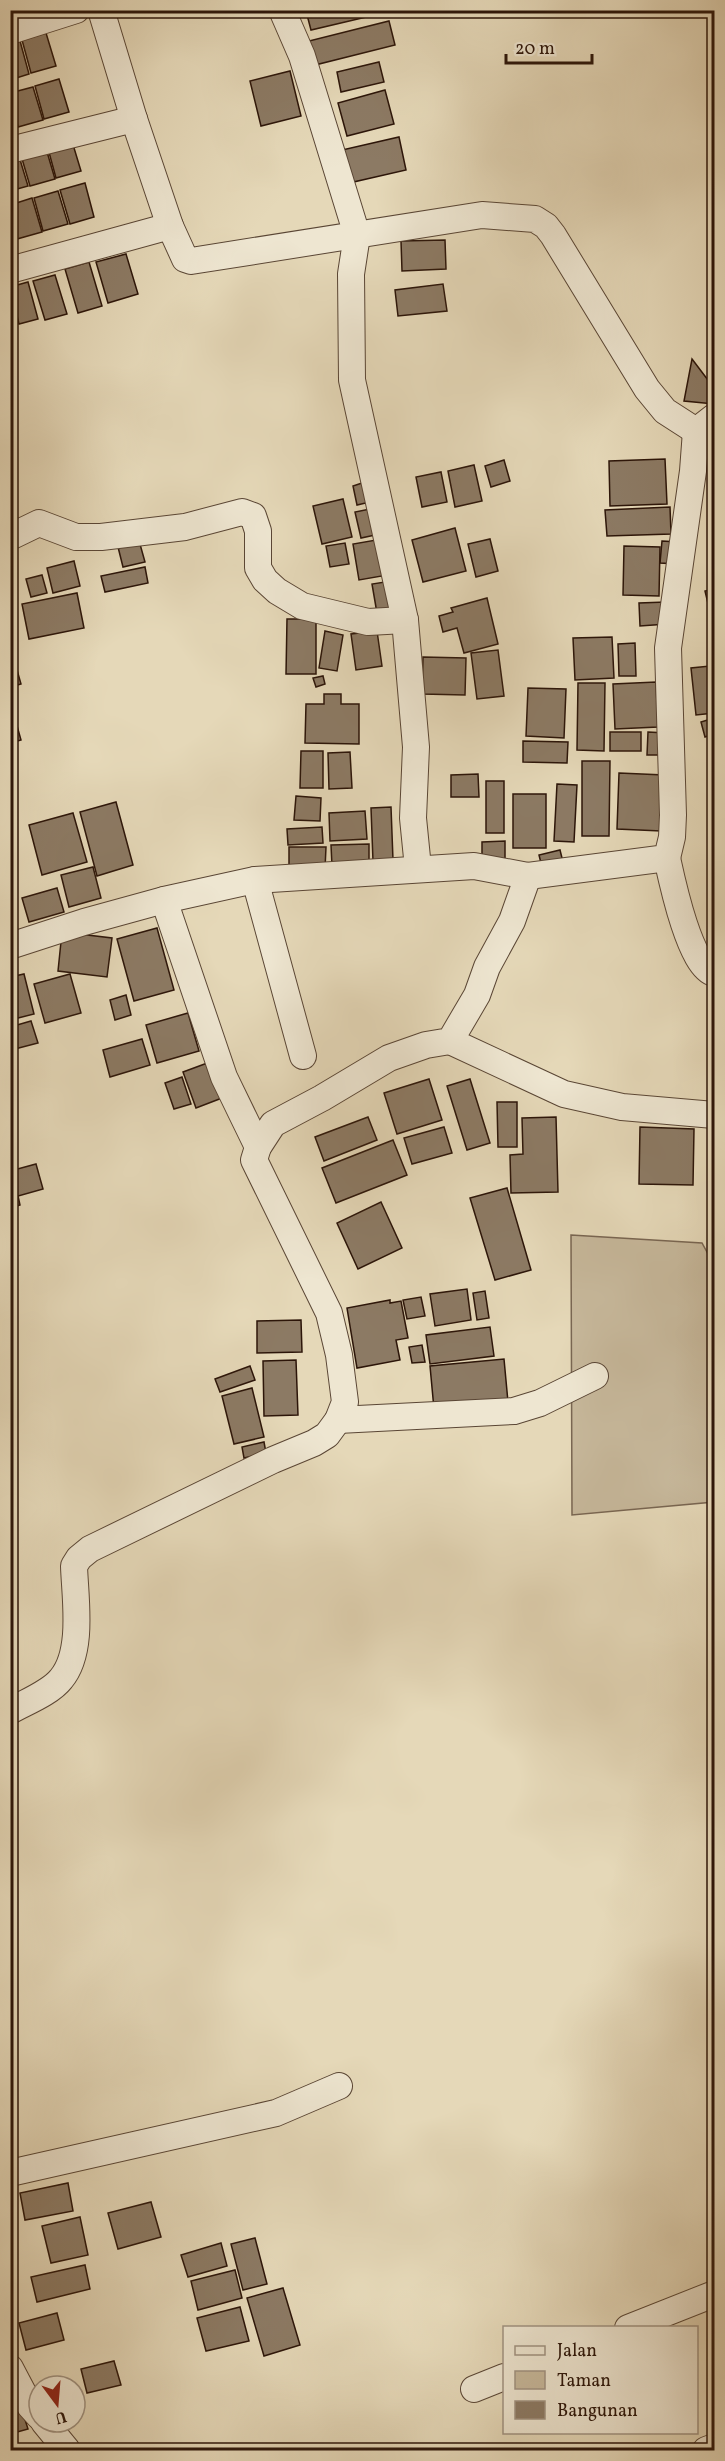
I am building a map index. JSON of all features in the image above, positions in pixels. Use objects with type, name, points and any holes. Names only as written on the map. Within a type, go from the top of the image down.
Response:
[{"type":"street","points":[[10,31],[76,10]]},
{"type":"street","points":[[101,10],[170,226],[181,254],[191,261],[482,216],[535,219],[546,226],[553,235],[647,389],[665,411],[705,424],[693,471],[668,648],[673,815],[672,837],[667,858],[680,916],[700,964],[709,972],[714,973]]},
{"type":"street","points":[[282,10],[302,56],[357,235],[351,274],[352,380],[405,620],[416,747],[413,818],[418,868]]},
{"type":"street","points":[[10,150],[134,119]]},
{"type":"street","points":[[10,270],[170,226]]},
{"type":"street","points":[[10,537],[39,523],[76,537],[101,537],[185,527],[242,512],[252,516],[258,531],[258,568],[265,580],[290,600],[309,608],[368,622],[405,620]]},
{"type":"street","points":[[10,946],[84,922],[164,900],[255,880],[474,866],[528,876],[667,858]]},
{"type":"street","points":[[450,1041],[477,995],[487,967],[512,921],[528,876]]},
{"type":"street","points":[[255,880],[303,1056]]},
{"type":"street","points":[[164,900],[224,1077],[258,1148]]},
{"type":"street","points":[[10,1710],[61,1679],[69,1665],[77,1622],[74,1566],[79,1558],[90,1549],[273,1460],[314,1443],[327,1435],[338,1420],[345,1401],[339,1354],[329,1313],[254,1160],[258,1148],[273,1124],[389,1058],[426,1045],[450,1041],[564,1094],[622,1107],[714,1115]]},
{"type":"street","points":[[338,1420],[514,1411],[540,1403],[596,1376]]},
{"type":"street","points":[[10,2173],[276,2113],[339,2086]]},
{"type":"street","points":[[633,2326],[714,2294]]},
{"type":"street","points":[[10,2368],[27,2400]]},
{"type":"street","points":[[474,2389],[503,2376]]},
{"type":"street","points":[[54,2434],[67,2451]]},
{"type":"street","points":[[706,2451],[714,2447]]},
{"type":"green space","points":[[571,1235],[702,1243],[714,1265],[714,1502],[572,1515]]},
{"type":"building","points":[[374,10],[375,15],[311,30],[306,11]]},
{"type":"building","points":[[389,21],[395,45],[315,65],[309,41]]},
{"type":"building","points":[[46,33],[56,66],[31,73],[22,40]]},
{"type":"building","points":[[20,41],[29,74],[10,80],[10,43]]},
{"type":"building","points":[[379,62],[384,82],[341,92],[337,72]]},
{"type":"building","points":[[290,71],[301,116],[261,126],[250,81]]},
{"type":"building","points":[[59,79],[69,112],[44,119],[35,86]]},
{"type":"building","points":[[33,87],[43,120],[18,127],[10,93]]},
{"type":"building","points":[[385,90],[394,124],[347,136],[338,103]]},
{"type":"building","points":[[10,107],[17,127],[10,129]]},
{"type":"building","points":[[399,137],[406,170],[349,183],[342,150]]},
{"type":"building","points":[[71,138],[81,171],[56,178],[47,145]]},
{"type":"building","points":[[45,145],[55,179],[30,186],[20,152]]},
{"type":"building","points":[[18,153],[28,186],[10,191],[10,155]]},
{"type":"building","points":[[85,183],[94,217],[70,224],[60,190]]},
{"type":"building","points":[[58,191],[68,224],[43,231],[34,198]]},
{"type":"building","points":[[32,198],[42,232],[17,239],[10,215],[10,205]]},
{"type":"building","points":[[10,222],[15,239],[10,241]]},
{"type":"building","points":[[10,231],[15,247],[10,249]]},
{"type":"building","points":[[445,240],[446,269],[402,271],[401,241]]},
{"type":"building","points":[[126,254],[138,294],[108,303],[96,262]]},
{"type":"building","points":[[89,262],[102,306],[78,313],[65,269]]},
{"type":"building","points":[[55,275],[67,314],[45,320],[33,281]]},
{"type":"building","points":[[28,282],[38,319],[19,324],[10,287]]},
{"type":"building","points":[[443,284],[447,311],[398,316],[395,290]]},
{"type":"building","points":[[692,359],[714,388],[714,404],[684,401]]},
{"type":"building","points":[[665,459],[667,504],[610,506],[609,461]]},
{"type":"building","points":[[504,460],[510,481],[491,487],[485,466]]},
{"type":"building","points":[[474,465],[482,501],[455,507],[448,471]]},
{"type":"building","points":[[441,472],[447,502],[422,507],[416,477]]},
{"type":"building","points":[[365,482],[370,502],[357,505],[353,486]]},
{"type":"building","points":[[343,499],[352,537],[322,544],[313,506]]},
{"type":"building","points":[[670,507],[671,534],[607,536],[605,510]]},
{"type":"building","points":[[375,508],[380,534],[361,538],[355,512]]},
{"type":"building","points":[[455,528],[466,571],[423,582],[412,540]]},
{"type":"building","points":[[138,537],[145,562],[123,567],[117,543]]},
{"type":"building","points":[[490,539],[498,571],[476,577],[468,544]]},
{"type":"building","points":[[376,540],[382,576],[359,580],[353,544]]},
{"type":"building","points":[[662,541],[678,542],[677,564],[660,563]]},
{"type":"building","points":[[345,543],[349,564],[330,567],[326,546]]},
{"type":"building","points":[[624,546],[660,547],[659,596],[623,595]]},
{"type":"building","points":[[74,561],[80,586],[53,593],[47,568]]},
{"type":"building","points":[[145,567],[148,583],[105,592],[101,576]]},
{"type":"building","points":[[42,575],[47,593],[31,597],[26,579]]},
{"type":"building","points":[[391,581],[397,615],[378,619],[372,584]]},
{"type":"building","points":[[714,589],[714,620],[712,620],[705,591]]},
{"type":"building","points":[[77,593],[84,628],[29,639],[22,604]]},
{"type":"building","points":[[487,598],[498,644],[464,653],[457,628],[443,632],[439,616],[453,612],[451,608]]},
{"type":"building","points":[[666,602],[667,624],[640,626],[639,603]]},
{"type":"building","points":[[287,619],[316,619],[316,674],[286,674]]},
{"type":"building","points":[[325,631],[343,635],[337,671],[319,668]]},
{"type":"building","points":[[377,631],[382,666],[356,670],[351,634]]},
{"type":"building","points":[[612,637],[614,678],[575,680],[573,638]]},
{"type":"building","points":[[635,643],[636,676],[619,676],[618,644]]},
{"type":"building","points":[[498,650],[504,696],[477,699],[471,653]]},
{"type":"building","points":[[10,656],[13,656],[21,684],[10,687]]},
{"type":"building","points":[[423,657],[466,658],[465,695],[422,694]]},
{"type":"building","points":[[710,666],[714,713],[696,715],[691,668]]},
{"type":"building","points":[[323,676],[325,684],[316,687],[313,678]]},
{"type":"building","points":[[656,682],[658,727],[615,729],[613,684]]},
{"type":"building","points":[[578,683],[605,683],[604,751],[577,750]]},
{"type":"building","points":[[528,688],[566,689],[564,738],[526,736]]},
{"type":"building","points":[[324,694],[341,694],[341,704],[359,704],[359,744],[305,743],[306,704],[324,704]]},
{"type":"building","points":[[10,701],[21,740],[10,743]]},
{"type":"building","points":[[714,718],[714,734],[705,737],[701,722]]},
{"type":"building","points":[[610,732],[641,732],[641,751],[610,751]]},
{"type":"building","points":[[648,732],[666,733],[665,755],[647,755]]},
{"type":"building","points":[[523,741],[568,742],[567,763],[523,762]]},
{"type":"building","points":[[301,751],[323,751],[323,788],[300,788]]},
{"type":"building","points":[[350,752],[352,788],[329,789],[328,753]]},
{"type":"building","points":[[582,761],[610,761],[609,836],[582,836]]},
{"type":"building","points":[[619,773],[664,775],[661,831],[617,829]]},
{"type":"building","points":[[478,774],[479,797],[451,797],[451,775]]},
{"type":"building","points":[[486,781],[504,781],[504,833],[486,833]]},
{"type":"building","points":[[557,784],[577,785],[574,842],[554,841]]},
{"type":"building","points":[[513,794],[546,794],[546,848],[513,848]]},
{"type":"building","points":[[711,794],[714,794],[714,830],[712,830]]},
{"type":"building","points":[[296,796],[321,798],[320,821],[294,820]]},
{"type":"building","points":[[116,802],[133,865],[97,876],[80,812]]},
{"type":"building","points":[[391,807],[393,860],[373,861],[371,808]]},
{"type":"building","points":[[365,811],[367,839],[330,841],[329,813]]},
{"type":"building","points":[[73,813],[87,862],[42,875],[29,825]]},
{"type":"building","points":[[322,827],[323,843],[288,845],[287,829]]},
{"type":"building","points":[[505,841],[505,860],[482,859],[482,842]]},
{"type":"building","points":[[369,844],[369,866],[332,866],[331,845]]},
{"type":"building","points":[[289,847],[326,847],[325,869],[289,868]]},
{"type":"building","points":[[560,850],[564,866],[543,871],[539,855]]},
{"type":"building","points":[[93,867],[101,898],[69,907],[61,875]]},
{"type":"building","points":[[57,888],[64,912],[29,922],[22,898]]},
{"type":"building","points":[[157,928],[174,990],[134,1001],[117,939]]},
{"type":"building","points":[[62,932],[112,938],[107,977],[58,971]]},
{"type":"building","points":[[24,974],[34,1014],[10,1020],[10,977]]},
{"type":"building","points":[[70,974],[81,1013],[45,1023],[34,984]]},
{"type":"building","points":[[126,995],[131,1015],[115,1020],[110,1000]]},
{"type":"building","points":[[188,1013],[199,1051],[157,1063],[146,1025]]},
{"type":"building","points":[[31,1021],[38,1043],[11,1050],[10,1027]]},
{"type":"building","points":[[142,1039],[150,1065],[110,1077],[103,1050]]},
{"type":"building","points":[[210,1062],[222,1098],[196,1108],[183,1072]]},
{"type":"building","points":[[182,1077],[191,1104],[174,1109],[165,1083]]},
{"type":"building","points":[[429,1079],[442,1120],[397,1134],[384,1093]]},
{"type":"building","points":[[470,1079],[490,1143],[467,1150],[447,1086]]},
{"type":"building","points":[[497,1102],[517,1102],[517,1147],[498,1147]]},
{"type":"building","points":[[368,1117],[377,1140],[324,1161],[315,1137]]},
{"type":"building","points":[[556,1117],[558,1192],[511,1193],[510,1155],[523,1154],[522,1118]]},
{"type":"building","points":[[444,1127],[452,1153],[412,1164],[404,1138]]},
{"type":"building","points":[[640,1127],[694,1129],[693,1185],[639,1184]]},
{"type":"building","points":[[393,1140],[407,1175],[336,1203],[322,1168]]},
{"type":"building","points":[[36,1164],[43,1189],[18,1196],[20,1205],[10,1208],[10,1171]]},
{"type":"building","points":[[507,1188],[531,1270],[495,1280],[470,1198]]},
{"type":"building","points":[[381,1202],[402,1248],[358,1269],[337,1223]]},
{"type":"building","points":[[467,1289],[471,1320],[435,1326],[430,1294]]},
{"type":"building","points":[[485,1291],[489,1318],[477,1320],[473,1293]]},
{"type":"building","points":[[421,1297],[425,1316],[407,1319],[403,1300]]},
{"type":"building","points":[[390,1300],[390,1303],[401,1301],[408,1338],[396,1340],[400,1360],[357,1368],[347,1308]]},
{"type":"building","points":[[301,1320],[302,1352],[257,1353],[257,1321]]},
{"type":"building","points":[[490,1327],[494,1356],[430,1364],[426,1335]]},
{"type":"building","points":[[422,1345],[425,1362],[412,1363],[409,1347]]},
{"type":"building","points":[[504,1359],[508,1402],[434,1409],[430,1366]]},
{"type":"building","points":[[296,1360],[298,1415],[264,1416],[263,1361]]},
{"type":"building","points":[[250,1366],[255,1380],[220,1392],[215,1379]]},
{"type":"building","points":[[252,1388],[264,1437],[234,1444],[222,1396]]},
{"type":"building","points":[[264,1442],[266,1453],[244,1458],[242,1447]]},
{"type":"building","points":[[68,2183],[73,2211],[25,2220],[20,2193]]},
{"type":"building","points":[[151,2202],[161,2237],[118,2249],[108,2213]]},
{"type":"building","points":[[80,2217],[88,2255],[51,2263],[42,2226]]},
{"type":"building","points":[[255,2238],[267,2284],[243,2290],[231,2244]]},
{"type":"building","points":[[221,2243],[227,2266],[188,2277],[181,2255]]},
{"type":"building","points":[[85,2265],[90,2289],[37,2302],[31,2277]]},
{"type":"building","points":[[235,2270],[242,2298],[198,2310],[191,2281]]},
{"type":"building","points":[[283,2288],[300,2345],[264,2356],[247,2298]]},
{"type":"building","points":[[240,2307],[249,2341],[206,2351],[197,2318]]},
{"type":"building","points":[[57,2313],[64,2340],[26,2350],[19,2323]]},
{"type":"building","points":[[114,2361],[121,2385],[87,2393],[87,2374],[82,2374],[81,2369]]},
{"type":"building","points":[[10,2372],[27,2429],[10,2434]]}]
